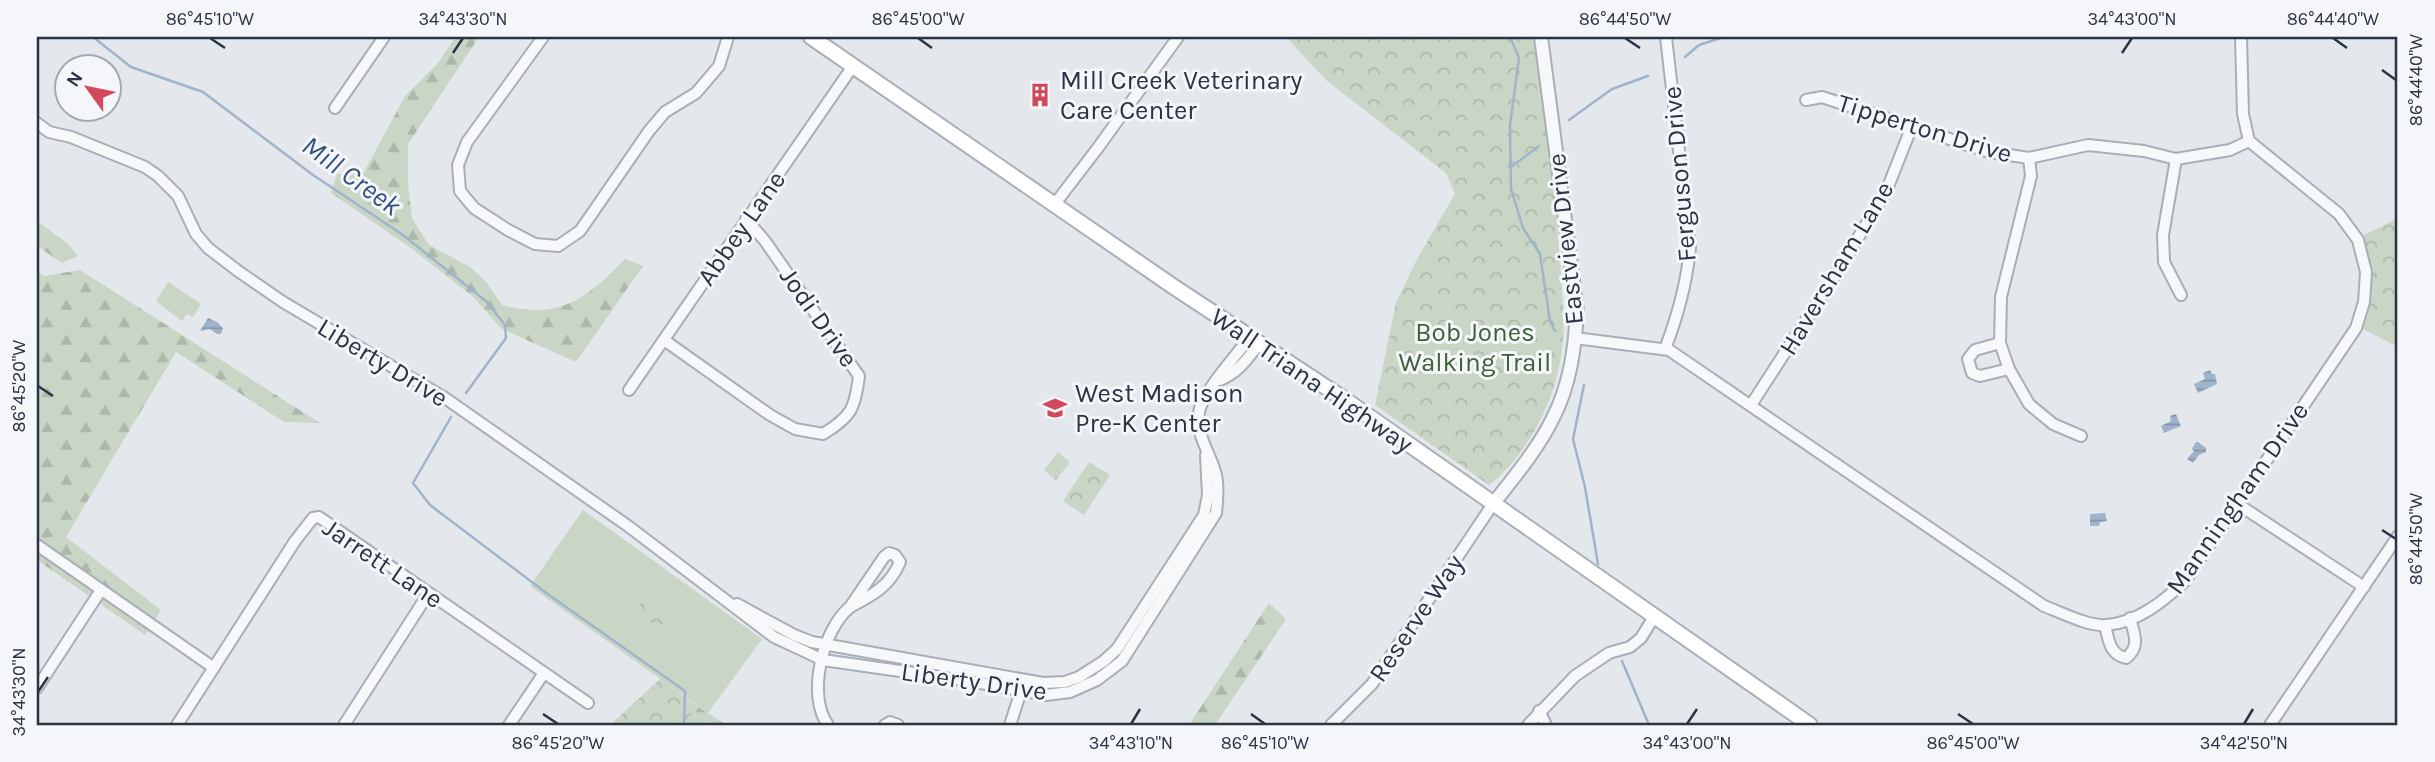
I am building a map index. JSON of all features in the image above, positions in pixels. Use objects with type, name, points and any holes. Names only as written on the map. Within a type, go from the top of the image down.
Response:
[{"type":"main road","name":"Wall Triana Highway","points":[[811,37],[1054,205],[1347,401],[1810,725]]},
{"type":"street","points":[[335,108],[384,37]]},
{"type":"street","points":[[543,37],[467,142],[458,164],[460,191],[474,208],[535,244],[558,246],[580,231],[665,111],[696,93],[719,66],[728,37]]},
{"type":"street","points":[[1054,205],[1178,37]]},
{"type":"street","name":"Eastview Drive","points":[[1493,504],[1529,457],[1553,418],[1571,369],[1576,338],[1577,311],[1541,37]]},
{"type":"street","name":"Ferguson Drive","points":[[1665,349],[1679,312],[1688,275],[1690,247],[1666,37]]},
{"type":"street","points":[[2241,37],[2243,114],[2249,141]]},
{"type":"street","name":"Abbey Lane","points":[[629,390],[853,66]]},
{"type":"street","name":"Tipperton Drive","points":[[1806,100],[1822,97],[1989,152],[2029,158],[2088,145],[2134,149],[2176,159],[2231,150],[2249,141]]},
{"type":"street","name":"Liberty Drive","points":[[37,123],[50,132],[71,137],[145,167],[178,196],[196,234],[208,248],[238,271],[283,302],[445,398],[628,526],[774,637],[823,660],[1046,695],[1070,692],[1097,680],[1122,661],[1216,513],[1215,472],[1198,417],[1203,401],[1217,381],[1233,375],[1241,368],[1254,340]]},
{"type":"street","name":"Haversham Lane","points":[[1751,405],[1886,192],[1912,126]]},
{"type":"street","name":"Manningham Drive","points":[[2105,626],[2159,605],[2185,581],[2356,328],[2364,302],[2366,271],[2358,240],[2339,214],[2249,141]]},
{"type":"street","points":[[2029,158],[2031,176],[2001,297],[2000,343],[2009,369],[2029,404],[2053,424],[2081,436]]},
{"type":"street","points":[[2176,159],[2163,235],[2164,262],[2181,295]]},
{"type":"street","name":"Jodi Drive","points":[[664,340],[770,415],[795,429],[823,434],[845,421],[856,399],[859,376],[765,241],[746,219]]},
{"type":"street","points":[[1576,338],[1665,349],[1692,364],[2044,606],[2105,626],[2110,648],[2117,656],[2126,658],[2132,653],[2136,643],[2130,618]]},
{"type":"street","points":[[2000,343],[1975,350],[1968,359],[1969,366],[1972,373],[1980,376],[2009,369]]},
{"type":"street","name":"Liberty Drive","points":[[725,598],[794,635],[826,645],[1044,683],[1065,682],[1090,671],[1117,649],[1204,515],[1208,495],[1207,453]]},
{"type":"street","points":[[2236,503],[2364,587]]},
{"type":"street","name":"Reserve Way","points":[[1331,725],[1372,684],[1493,504]]},
{"type":"street","name":"Jarrett Lane","points":[[177,725],[313,518],[319,517],[588,703]]},
{"type":"street","points":[[2270,725],[2398,536]]},
{"type":"street","points":[[37,545],[214,668]]},
{"type":"street","points":[[828,725],[819,705],[817,686],[831,629],[839,616],[850,607],[876,594],[887,585],[900,562],[895,555],[889,553],[884,557],[850,607]]},
{"type":"street","points":[[37,688],[101,590]]},
{"type":"street","points":[[344,725],[429,594]]},
{"type":"street","points":[[1528,725],[1575,676],[1609,653],[1630,647],[1641,638],[1656,615]]},
{"type":"street","points":[[509,725],[544,673]]},
{"type":"street","points":[[1010,725],[1024,679]]},
{"type":"street","points":[[1539,711],[1546,725]]},
{"type":"street","points":[[885,725],[890,722],[898,725]]},
{"type":"green space","points":[[455,37],[479,37],[408,144],[408,184],[412,218],[429,245],[470,267],[487,283],[502,305],[540,310],[556,308],[585,295],[625,259],[643,266],[576,362],[502,329],[472,296],[411,248],[331,193],[337,174],[364,172],[405,96],[439,62]]},
{"type":"green space","name":"Bob Jones Walking Trail","points":[[1286,37],[1537,37],[1558,233],[1563,312],[1562,350],[1551,396],[1535,430],[1514,460],[1489,485],[1375,405],[1396,303],[1417,259],[1455,194],[1446,173],[1327,81]]},
{"type":"green space","points":[[2398,218],[2398,347],[2361,328],[2370,294],[2369,260],[2362,236]]},
{"type":"green space","points":[[37,221],[68,244],[78,256],[62,263],[37,246]]},
{"type":"green space","points":[[80,270],[320,423],[284,422],[176,352],[66,537],[161,610],[145,635],[37,560],[37,271],[44,276]]},
{"type":"green space","points":[[168,282],[201,304],[193,317],[187,314],[182,321],[156,301]]},
{"type":"green space","points":[[1058,452],[1070,462],[1056,480],[1044,470]]},
{"type":"green space","points":[[1089,462],[1110,475],[1084,515],[1063,501]]},
{"type":"green space","points":[[583,510],[762,639],[708,713],[530,586]]},
{"type":"green space","points":[[645,596],[669,615],[659,628],[635,610]]},
{"type":"green space","points":[[1269,603],[1286,619],[1215,725],[1189,725]]},
{"type":"green space","points":[[660,679],[697,706],[684,725],[610,725]]},
{"type":"green space","points":[[697,706],[726,725],[684,725]]},
{"type":"water","points":[[208,318],[223,328],[221,334],[210,329],[200,331]]},
{"type":"water","points":[[2210,370],[2215,374],[2217,384],[2198,393],[2194,384],[2205,379],[2203,373]]},
{"type":"water","points":[[2176,414],[2181,426],[2164,433],[2161,426],[2171,421],[2170,416]]},
{"type":"water","points":[[2198,442],[2206,448],[2206,452],[2199,455],[2193,463],[2187,459]]},
{"type":"water","points":[[2105,513],[2107,521],[2100,522],[2099,526],[2090,526],[2090,514]]},
{"type":"waterway","name":"Mill Creek","points":[[93,37],[131,67],[203,92],[313,175],[403,235],[487,302],[505,325],[506,338],[466,393]]},
{"type":"waterway","points":[[1510,37],[1519,58],[1510,125],[1511,189],[1523,228],[1540,254],[1550,321],[1555,331]]},
{"type":"waterway","points":[[1685,57],[1699,45],[1724,37]]},
{"type":"waterway","points":[[1569,120],[1612,89],[1648,76]]},
{"type":"waterway","points":[[1511,167],[1539,146]]},
{"type":"waterway","points":[[1584,385],[1573,439],[1585,487],[1598,564]]},
{"type":"waterway","name":"Mill Creek","points":[[451,417],[413,483],[430,505],[549,595],[685,691],[684,725]]},
{"type":"waterway","points":[[1622,661],[1649,725]]},
{"type":"place","name":"Mill Creek Veterinary Care Center","points":[[1040,95]]},
{"type":"place","name":"West Madison Pre-K Center","points":[[1055,408]]}]
